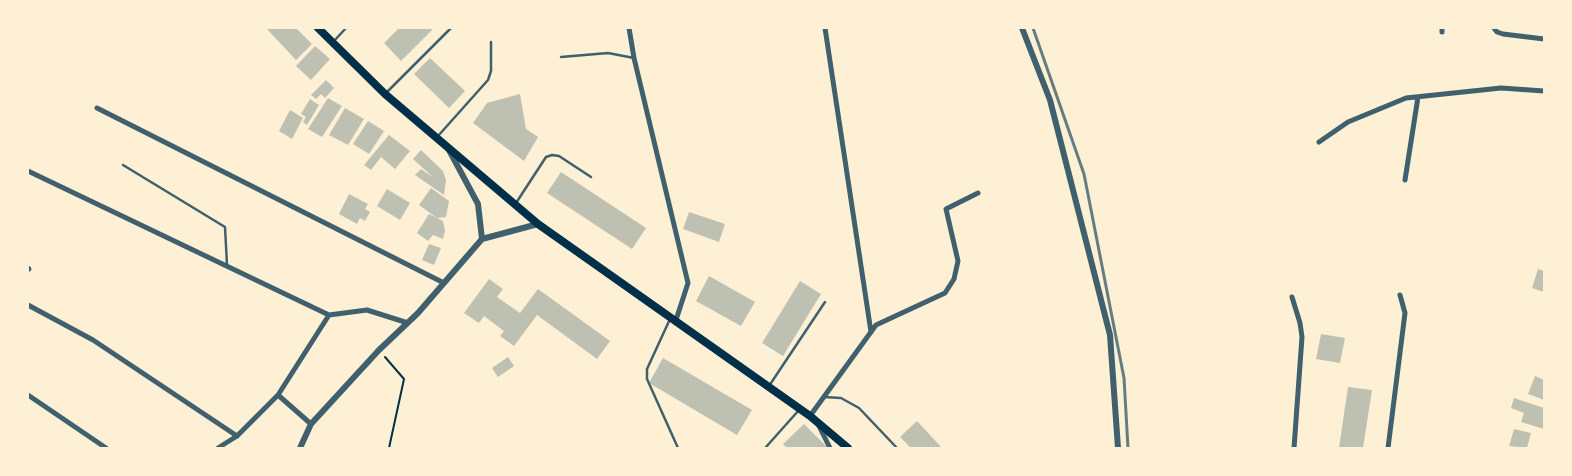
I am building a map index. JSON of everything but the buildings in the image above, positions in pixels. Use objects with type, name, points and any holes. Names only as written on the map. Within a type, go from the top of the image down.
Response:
[{"type":"main road","points":[[318,28],[385,94],[514,205],[538,224],[810,416],[848,448]]},
{"type":"street","points":[[629,28],[634,58],[688,283],[673,319]]},
{"type":"street","points":[[825,28],[871,332]]},
{"type":"street","points":[[1022,28],[1050,100],[1110,335],[1118,448]]},
{"type":"street","points":[[1494,28],[1497,32],[1503,34],[1544,39]]},
{"type":"street","points":[[1318,142],[1348,122],[1406,98],[1500,88],[1544,91]]},
{"type":"street","points":[[1405,180],[1418,97]]},
{"type":"street","points":[[97,108],[444,283]]},
{"type":"street","points":[[449,150],[478,204],[482,239]]},
{"type":"street","points":[[28,171],[329,314],[367,310],[408,323]]},
{"type":"street","points":[[810,416],[876,325],[945,293],[954,278],[958,261],[946,209],[978,193]]},
{"type":"street","points":[[300,448],[311,424],[379,350],[408,323],[482,239],[538,224]]},
{"type":"street","points":[[1388,448],[1405,313],[1400,295]]},
{"type":"street","points":[[1292,297],[1302,337],[1294,448]]},
{"type":"street","points":[[28,305],[93,340],[237,436]]},
{"type":"street","points":[[218,448],[237,436],[278,395],[329,314]]},
{"type":"street","points":[[28,395],[106,448]]},
{"type":"street","points":[[278,395],[311,424]]},
{"type":"street","points":[[817,422],[830,448]]},
{"type":"lane","points":[[333,42],[346,28]]},
{"type":"lane","points":[[385,94],[451,28]]},
{"type":"lane","points":[[436,138],[488,80],[491,70],[491,42]]},
{"type":"lane","points":[[561,57],[608,53],[634,58]]},
{"type":"lane","points":[[514,205],[546,157],[552,155],[559,156],[591,177]]},
{"type":"lane","points":[[123,166],[225,227],[227,265]]},
{"type":"lane","points":[[769,387],[825,302]]},
{"type":"lane","points":[[673,319],[647,368],[647,379],[678,448]]},
{"type":"lane","points":[[824,397],[841,398],[859,408],[897,448]]},
{"type":"lane","points":[[768,448],[766,446],[800,409]]},
{"type":"path","points":[[379,350],[404,379],[390,448]]},
{"type":"railway","points":[[1033,28],[1084,174],[1124,378],[1128,448]]}]
